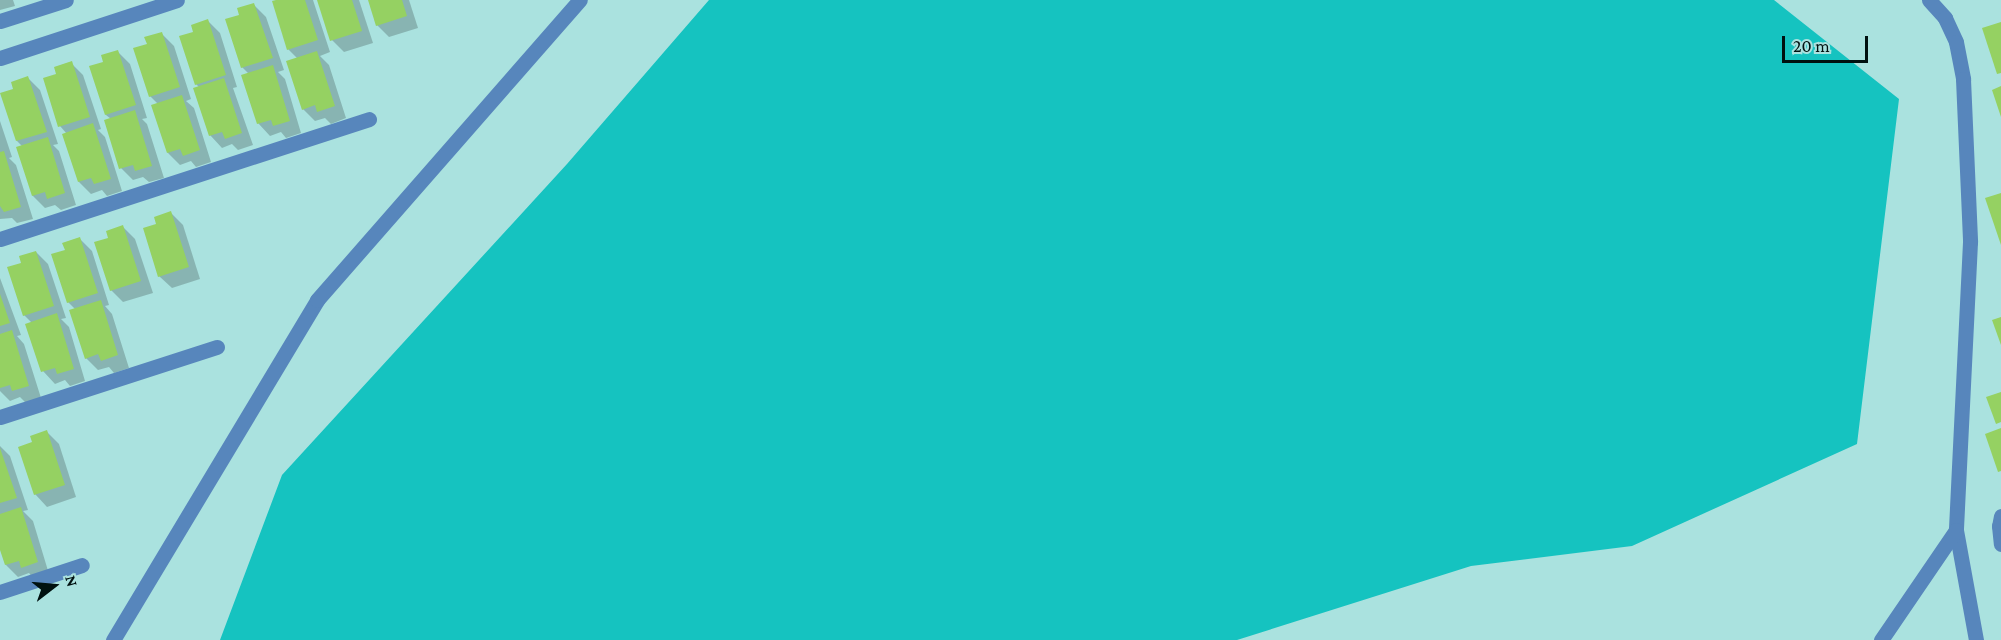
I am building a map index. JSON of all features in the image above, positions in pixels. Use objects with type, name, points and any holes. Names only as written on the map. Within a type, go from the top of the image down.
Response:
[{"type":"street","points":[[0,21],[66,0]]},
{"type":"street","points":[[0,58],[177,0]]},
{"type":"street","points":[[113,640],[317,300],[580,0]]},
{"type":"street","points":[[1929,0],[1945,18],[1956,42],[1963,79],[1970,242],[1956,530],[1976,640]]},
{"type":"street","points":[[0,239],[369,118]]},
{"type":"street","points":[[0,417],[217,347]]},
{"type":"street","points":[[2001,516],[1999,526],[2001,544]]},
{"type":"street","points":[[1881,640],[1956,530]]},
{"type":"street","points":[[0,592],[82,565]]},
{"type":"water","points":[[709,0],[1774,0],[1899,99],[1857,444],[1632,546],[1471,566],[1237,640],[220,640],[282,475],[567,164]]},
{"type":"building","points":[[305,0],[318,40],[287,50],[272,1]]},
{"type":"building","points":[[317,0],[352,0],[362,31],[330,41]]},
{"type":"building","points":[[368,0],[402,0],[407,16],[376,26]]},
{"type":"building","points":[[254,3],[273,58],[241,68],[225,19],[239,15],[237,8]]},
{"type":"building","points":[[208,19],[226,75],[195,85],[179,36],[193,32],[191,25]]},
{"type":"building","points":[[2001,22],[2001,73],[1997,74],[1982,28]]},
{"type":"building","points":[[162,32],[180,87],[149,97],[133,48],[147,44],[144,37]]},
{"type":"building","points":[[118,50],[136,105],[105,115],[89,66],[103,62],[101,55]]},
{"type":"building","points":[[317,51],[335,106],[317,112],[315,105],[302,110],[286,61]]},
{"type":"building","points":[[72,61],[90,117],[58,127],[43,78],[56,74],[54,67]]},
{"type":"building","points":[[273,65],[290,121],[273,126],[271,120],[257,124],[241,75]]},
{"type":"building","points":[[28,76],[47,132],[16,141],[0,93],[13,89],[11,82]]},
{"type":"building","points":[[224,78],[242,133],[225,139],[222,132],[209,136],[193,88]]},
{"type":"building","points":[[2001,86],[2001,117],[1992,90]]},
{"type":"building","points":[[182,95],[200,150],[183,156],[180,149],[167,153],[151,105]]},
{"type":"building","points":[[135,110],[152,166],[135,171],[133,165],[119,169],[104,120]]},
{"type":"building","points":[[93,123],[111,179],[94,184],[91,178],[78,182],[62,134]]},
{"type":"building","points":[[48,137],[65,193],[47,199],[45,192],[32,196],[16,147]]},
{"type":"building","points":[[4,151],[21,207],[4,212],[0,206],[0,152]]},
{"type":"building","points":[[2001,193],[2001,245],[1985,198]]},
{"type":"building","points":[[171,211],[189,267],[158,277],[143,228],[156,224],[154,217]]},
{"type":"building","points":[[123,225],[141,281],[110,291],[94,242],[108,238],[106,231]]},
{"type":"building","points":[[80,237],[98,293],[67,303],[51,254],[65,250],[62,243]]},
{"type":"building","points":[[36,251],[54,306],[23,316],[7,267],[21,263],[19,256]]},
{"type":"building","points":[[0,294],[10,323],[0,326]]},
{"type":"building","points":[[101,300],[118,355],[101,361],[98,354],[85,359],[69,310]]},
{"type":"building","points":[[57,313],[74,369],[57,374],[55,368],[41,372],[25,324]]},
{"type":"building","points":[[2001,317],[2001,345],[1992,320]]},
{"type":"building","points":[[12,330],[29,386],[12,391],[10,385],[0,388],[0,334]]},
{"type":"building","points":[[2001,392],[2001,422],[1996,424],[1986,397]]},
{"type":"building","points":[[2001,428],[2001,471],[1998,472],[1985,434]]},
{"type":"building","points":[[47,430],[65,485],[34,495],[18,447],[32,442],[30,436]]},
{"type":"building","points":[[0,448],[17,498],[0,503]]},
{"type":"building","points":[[21,507],[38,562],[21,568],[19,561],[5,565],[0,550],[0,514]]}]
